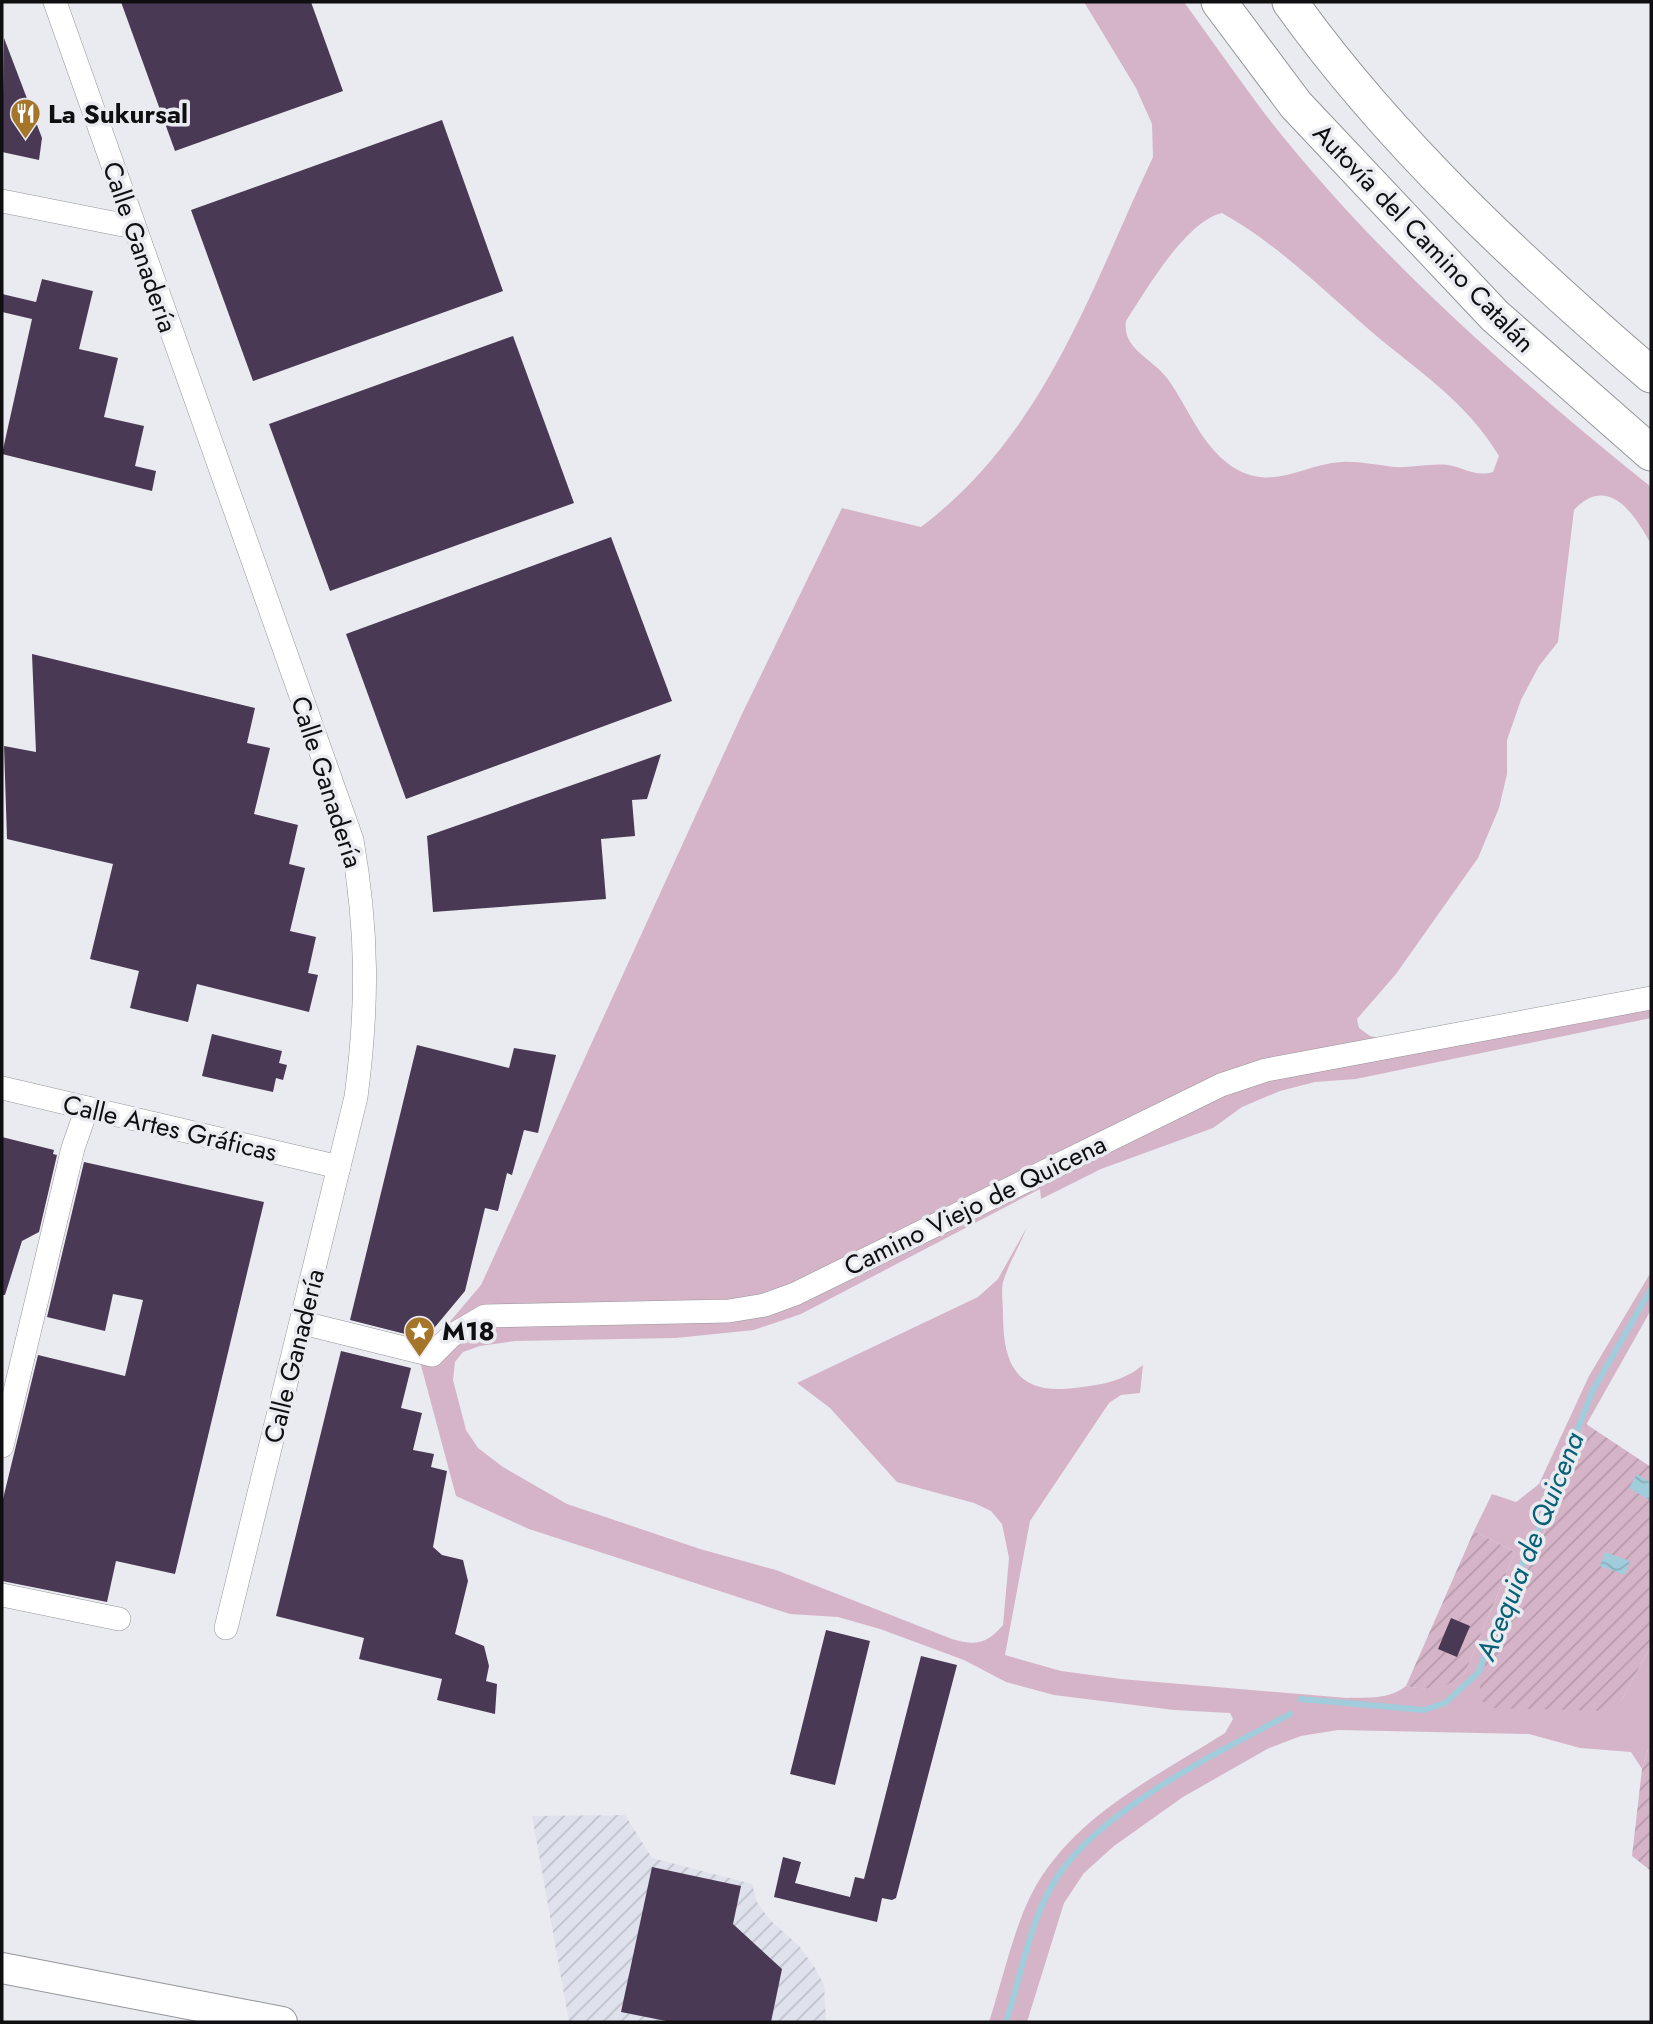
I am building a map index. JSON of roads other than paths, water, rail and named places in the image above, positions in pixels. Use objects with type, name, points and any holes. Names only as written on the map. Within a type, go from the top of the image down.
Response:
[{"type":"highway","name":"Autovía del Camino Catalán","points":[[1219,2],[1296,105],[1495,316],[1651,453]]},
{"type":"highway","name":"Autovía del Camino Catalán","points":[[1290,2],[1377,110],[1457,194],[1515,253],[1651,375]]},
{"type":"main road","points":[[2,1968],[282,2022]]},
{"type":"street","name":"Calle Ganadería","points":[[55,2],[352,840],[360,891],[367,961],[365,1029],[356,1097],[303,1323],[226,1628]]},
{"type":"street","points":[[2,201],[133,227]]},
{"type":"street","name":"Camino Viejo de Quicena","points":[[303,1323],[432,1355],[451,1336],[485,1317],[729,1311],[765,1305],[795,1294],[1220,1085],[1266,1070],[1651,998]]},
{"type":"street","name":"Calle Artes Gráficas","points":[[2,1088],[339,1167]]},
{"type":"street","points":[[2,1446],[73,1148],[87,1108]]},
{"type":"street","points":[[2,1595],[119,1619]]},
{"type":"water","points":[[1637,1474],[1651,1483],[1651,1501],[1629,1488]]},
{"type":"water","points":[[1605,1552],[1630,1561],[1625,1575],[1600,1566]]},
{"type":"waterway","name":"Acequia de Quicena","points":[[1301,1699],[1424,1710],[1445,1703],[1479,1672],[1494,1626],[1540,1525],[1593,1390],[1651,1289]]},
{"type":"waterway","name":"Acequia de Quicena","points":[[1006,2022],[1035,1922],[1049,1891],[1067,1863],[1092,1837],[1156,1789],[1290,1714]]},
{"type":"place","name":"La Sukursal","points":[[25,141]]},
{"type":"place","name":"M18","points":[[419,1358]]}]
